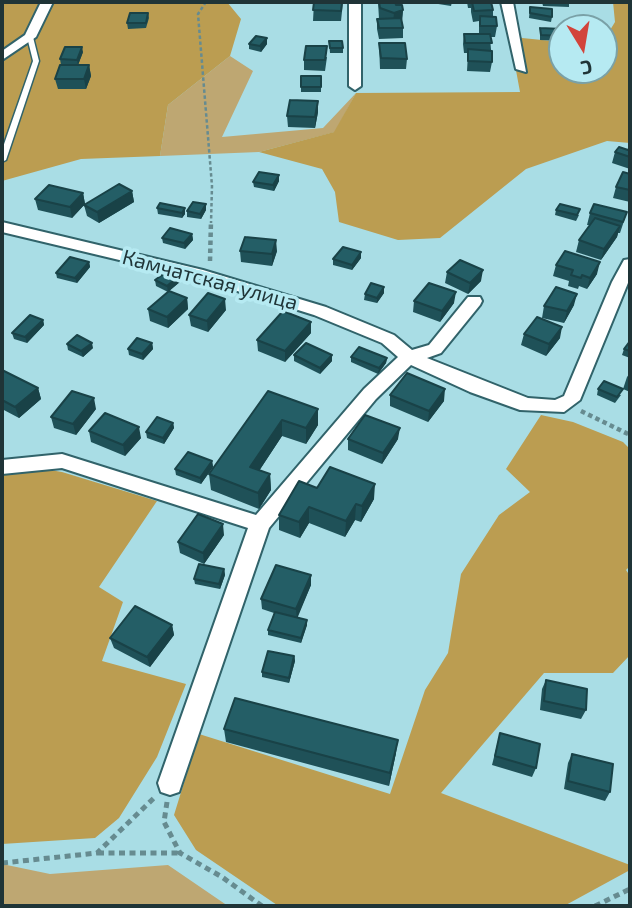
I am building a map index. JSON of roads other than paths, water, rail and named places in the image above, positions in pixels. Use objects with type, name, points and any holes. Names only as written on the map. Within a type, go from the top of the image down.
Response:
[{"type":"street","points":[[2,56],[30,37],[47,2]]},
{"type":"street","points":[[355,2],[355,86]]},
{"type":"street","points":[[507,2],[522,69]]},
{"type":"street","name":"Камчатская улица","points":[[2,227],[203,275],[320,311],[388,340],[410,357],[476,387],[527,405],[564,404],[630,264]]},
{"type":"street","points":[[170,783],[260,524],[370,394],[410,357],[435,349],[474,301]]},
{"type":"street","points":[[2,467],[62,461],[260,524]]},
{"type":"lane","points":[[2,160],[36,61],[30,37]]}]
